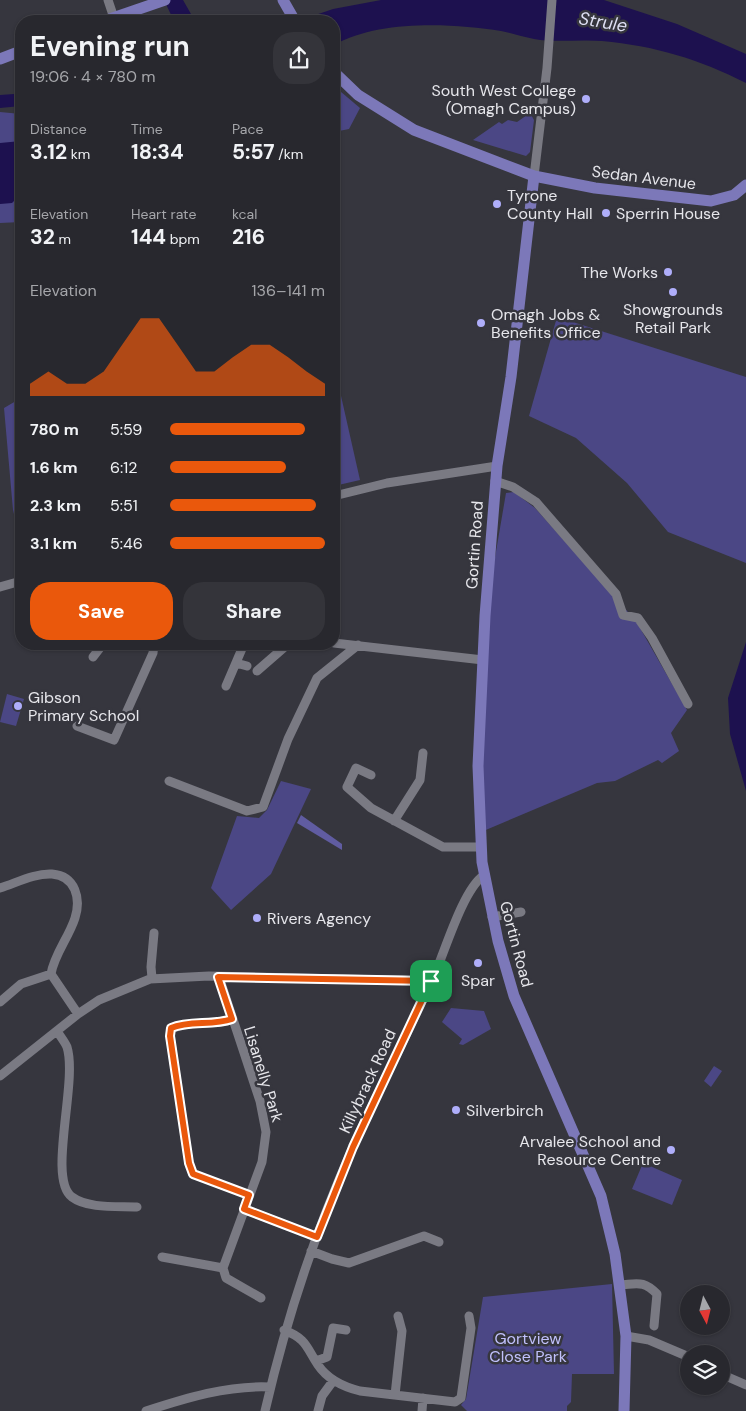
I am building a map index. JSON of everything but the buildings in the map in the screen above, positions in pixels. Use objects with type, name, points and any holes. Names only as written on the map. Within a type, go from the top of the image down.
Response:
[{"type":"main road","points":[[283,0],[290,15]]},
{"type":"main road","points":[[124,15],[162,1]]},
{"type":"main road","points":[[0,59],[15,53]]},
{"type":"main road","name":"Sedan Avenue","points":[[340,78],[358,95],[414,130],[534,176],[587,187],[711,202],[734,195],[746,185]]},
{"type":"main road","name":"Gortin Road","points":[[534,176],[511,377],[495,481],[478,766],[481,847],[484,876],[492,917],[514,996],[523,1022],[601,1196],[615,1254],[626,1336],[624,1411]]},
{"type":"street","points":[[108,0],[110,15]]},
{"type":"street","points":[[534,176],[547,68],[552,0]]},
{"type":"street","points":[[340,495],[387,483],[497,466]]},
{"type":"street","points":[[495,481],[513,488],[536,502],[616,594],[623,615],[638,618],[668,666],[688,704]]},
{"type":"street","points":[[0,587],[15,583]]},
{"type":"street","points":[[340,644],[483,660]]},
{"type":"street","points":[[169,781],[247,811],[263,807],[288,739],[317,678],[358,645]]},
{"type":"street","points":[[93,657],[98,650]]},
{"type":"street","points":[[77,726],[114,740],[153,650]]},
{"type":"street","points":[[226,686],[241,650]]},
{"type":"street","points":[[258,671],[281,650]]},
{"type":"street","points":[[236,663],[247,666]]},
{"type":"street","points":[[394,821],[420,780],[423,754]]},
{"type":"street","points":[[372,775],[356,768],[347,787],[371,808],[443,847],[481,847]]},
{"type":"street","points":[[0,888],[36,876],[52,874],[70,883],[76,890],[79,899],[75,918],[51,974],[21,984],[0,1002]]},
{"type":"street","name":"Killybrack Road","points":[[265,1411],[284,1330],[311,1251],[353,1147],[431,981],[467,898],[476,881],[484,876]]},
{"type":"street","points":[[492,917],[521,912]]},
{"type":"street","points":[[152,978],[151,961],[154,933]]},
{"type":"street","points":[[51,974],[78,1014]]},
{"type":"street","points":[[0,1076],[35,1046],[99,1000],[152,978],[218,977],[431,981]]},
{"type":"street","name":"Lisanelly Park","points":[[218,977],[260,1101],[266,1132],[262,1162],[223,1268]]},
{"type":"street","name":"Lisanelly Park","points":[[232,1019],[219,1024],[179,1025],[171,1028],[170,1036],[189,1163],[193,1174],[249,1195]]},
{"type":"street","points":[[57,1031],[67,1046],[70,1070],[67,1120],[61,1164],[63,1185],[72,1197],[86,1203],[136,1207]]},
{"type":"street","points":[[244,1209],[317,1237]]},
{"type":"street","points":[[311,1251],[332,1259],[349,1262],[424,1236],[439,1242]]},
{"type":"street","points":[[162,1257],[223,1268],[226,1278],[261,1298]]},
{"type":"street","points":[[619,1285],[641,1283],[648,1285],[657,1294],[654,1326]]},
{"type":"street","points":[[395,1395],[402,1331],[398,1316]]},
{"type":"street","points":[[284,1330],[297,1335],[308,1346],[316,1361],[333,1380],[360,1391],[455,1402],[461,1398],[471,1328],[469,1316]]},
{"type":"street","points":[[316,1361],[328,1357],[333,1328],[346,1330]]},
{"type":"street","points":[[626,1336],[649,1340],[680,1353]]},
{"type":"street","points":[[730,1378],[746,1385]]},
{"type":"street","points":[[318,1411],[322,1396],[333,1380]]},
{"type":"street","points":[[146,1411],[190,1397],[232,1389],[270,1387]]},
{"type":"street","points":[[422,1411],[423,1398]]},
{"type":"green space","points":[[340,91],[360,108],[349,129],[340,131]]},
{"type":"green space","points":[[0,112],[15,113],[15,222],[0,223]]},
{"type":"green space","points":[[530,113],[534,120],[530,152],[526,156],[473,140],[499,122],[502,124],[508,120],[517,122]]},
{"type":"green space","points":[[557,317],[746,377],[746,563],[668,532],[627,483],[576,438],[529,416]]},
{"type":"green space","points":[[340,391],[360,480],[340,485]]},
{"type":"green space","points":[[15,402],[15,518],[13,510],[4,408]]},
{"type":"green space","points":[[514,492],[535,508],[636,621],[687,710],[671,733],[679,751],[662,763],[658,760],[615,781],[597,783],[481,832],[485,616],[506,493]]},
{"type":"green space","points":[[7,694],[24,699],[16,726],[0,722]]},
{"type":"green space","points":[[281,781],[311,789],[271,874],[231,910],[211,888],[237,816],[259,818],[267,810]]},
{"type":"green space","points":[[451,1008],[484,1011],[491,1029],[463,1045],[459,1044],[462,1039],[442,1022]]},
{"type":"green space","points":[[714,1066],[722,1071],[711,1087],[704,1081]]},
{"type":"green space","points":[[643,1163],[682,1180],[672,1205],[632,1189]]},
{"type":"green space","name":"Gortview Close Park","points":[[612,1284],[614,1374],[572,1374],[571,1402],[567,1406],[567,1411],[467,1411],[461,1405],[466,1399],[483,1297]]},
{"type":"shaded area","points":[[301,815],[342,844],[342,850],[297,823]]},
{"type":"water","points":[[164,0],[183,0],[192,15],[171,15]]},
{"type":"water","name":"Strule","points":[[381,0],[604,0],[677,24],[746,54],[746,83],[694,60],[640,46],[593,41],[542,40],[481,28],[438,25],[393,27],[372,31],[340,42],[340,15],[316,15],[333,9]]},
{"type":"water","points":[[15,94],[15,107],[0,108],[0,95]]},
{"type":"water","points":[[15,142],[15,200],[12,203],[0,204],[0,143]]},
{"type":"water","points":[[746,642],[746,791],[730,734],[728,698]]},
{"type":"place","name":"South West College (Omagh Campus)","points":[[586,99]]},
{"type":"place","name":"Tyrone County Hall","points":[[497,204]]},
{"type":"place","name":"Sperrin House","points":[[606,213]]},
{"type":"place","name":"The Works","points":[[668,272]]},
{"type":"place","name":"Showgrounds Retail Park","points":[[673,292]]},
{"type":"place","name":"Omagh Jobs & Benefits Office","points":[[481,323]]},
{"type":"place","name":"Gibson Primary School","points":[[18,706]]},
{"type":"place","name":"Rivers Agency","points":[[257,918]]},
{"type":"place","name":"Spar","points":[[478,963]]},
{"type":"place","name":"Silverbirch","points":[[456,1110]]},
{"type":"place","name":"Arvalee School and Resource Centre","points":[[671,1150]]},
{"type":"route","points":[[218,977],[431,981],[353,1147],[317,1237],[244,1209],[249,1195],[193,1174],[189,1163],[170,1036],[171,1028],[179,1025],[219,1024],[232,1019],[218,977]]}]
